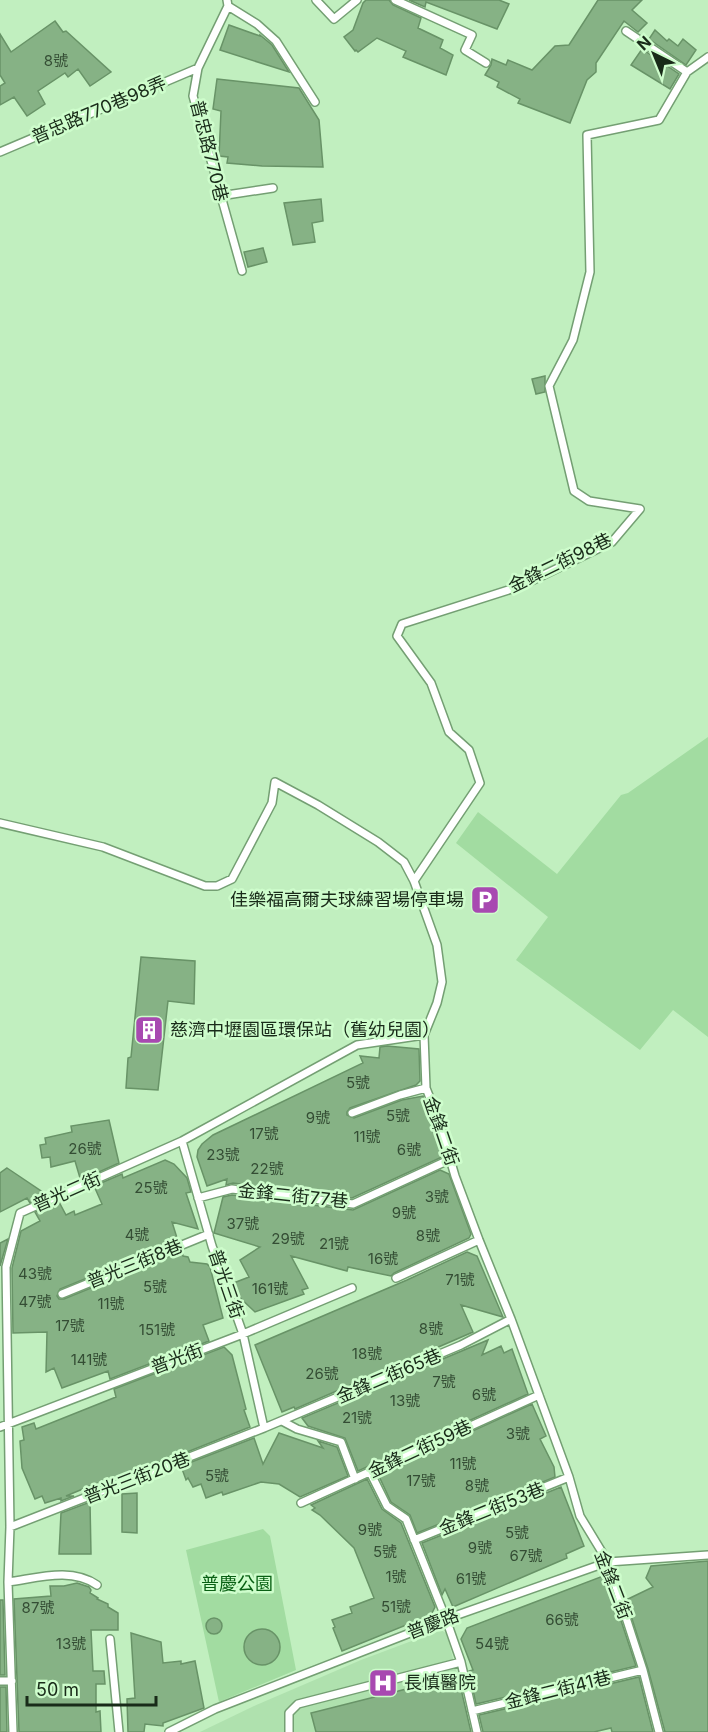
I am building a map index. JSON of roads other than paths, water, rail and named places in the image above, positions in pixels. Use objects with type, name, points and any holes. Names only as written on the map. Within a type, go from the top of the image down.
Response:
[{"type":"lane","points":[[316,0],[334,19],[357,0]]},
{"type":"lane","points":[[395,0],[472,35],[465,50],[486,63]]},
{"type":"lane","points":[[227,3],[276,41],[315,102]]},
{"type":"lane","name":"普忠路770巷","points":[[227,3],[198,68],[193,96],[242,271]]},
{"type":"lane","points":[[626,31],[687,72]]},
{"type":"lane","name":"金鋒二街98巷","points":[[414,881],[480,783],[469,750],[449,732],[431,683],[397,636],[402,624],[521,586],[612,542],[640,509],[589,501],[574,490],[549,386],[573,340],[590,272],[587,135],[659,120],[687,72],[708,57]]},
{"type":"lane","name":"普忠路770巷98弄","points":[[0,152],[198,68]]},
{"type":"lane","points":[[220,196],[273,188]]},
{"type":"lane","name":"金鋒二街","points":[[0,823],[103,847],[204,886],[217,886],[232,879],[272,802],[275,782],[378,842],[404,862],[414,881],[437,945],[442,982],[437,1002],[423,1035],[426,1088],[479,1240],[511,1319],[569,1477],[580,1516],[608,1562],[643,1670],[659,1732]]},
{"type":"lane","name":"普光二街","points":[[13,1732],[8,1582],[10,1527],[6,1267],[20,1213],[182,1141],[357,1045],[423,1035]]},
{"type":"lane","points":[[352,1113],[426,1088]]},
{"type":"lane","name":"普光三街","points":[[182,1141],[209,1234],[243,1334],[264,1428]]},
{"type":"lane","name":"金鋒二街77巷","points":[[198,1198],[232,1189],[354,1204],[451,1159]]},
{"type":"lane","name":"普光三街8巷","points":[[62,1294],[209,1234]]},
{"type":"lane","points":[[396,1278],[479,1240]]},
{"type":"lane","points":[[0,1274],[6,1267]]},
{"type":"lane","name":"普光街","points":[[0,1427],[243,1334],[352,1288]]},
{"type":"lane","name":"金鋒二街65巷","points":[[264,1428],[461,1345],[511,1319]]},
{"type":"lane","name":"金鋒二街59巷","points":[[301,1503],[539,1395]]},
{"type":"lane","points":[[282,1421],[297,1429],[341,1442],[355,1479]]},
{"type":"lane","name":"普光三街20巷","points":[[10,1527],[264,1428]]},
{"type":"lane","points":[[370,1472],[387,1506],[406,1519],[461,1662],[477,1732]]},
{"type":"lane","name":"金鋒二街53巷","points":[[414,1540],[569,1477]]},
{"type":"lane","name":"普慶路","points":[[169,1732],[215,1709],[446,1619],[608,1562],[708,1555]]},
{"type":"lane","points":[[8,1582],[66,1574],[87,1578],[97,1585]]},
{"type":"lane","points":[[110,1639],[118,1732]]},
{"type":"lane","points":[[289,1732],[289,1713],[298,1704],[461,1662]]},
{"type":"lane","name":"金鋒二街41巷","points":[[472,1711],[643,1670]]},
{"type":"lane","points":[[0,1681],[12,1681]]},
{"type":"place","name":"佳樂福高爾夫球練習場停車場","points":[[485,900]]},
{"type":"place","name":"慈濟中壢園區環保站（舊幼兒園）","points":[[149,1030]]},
{"type":"place","name":"長慎醫院","points":[[383,1683]]},
{"type":"park label","name":"普慶公園","points":[[237,1584]]}]
